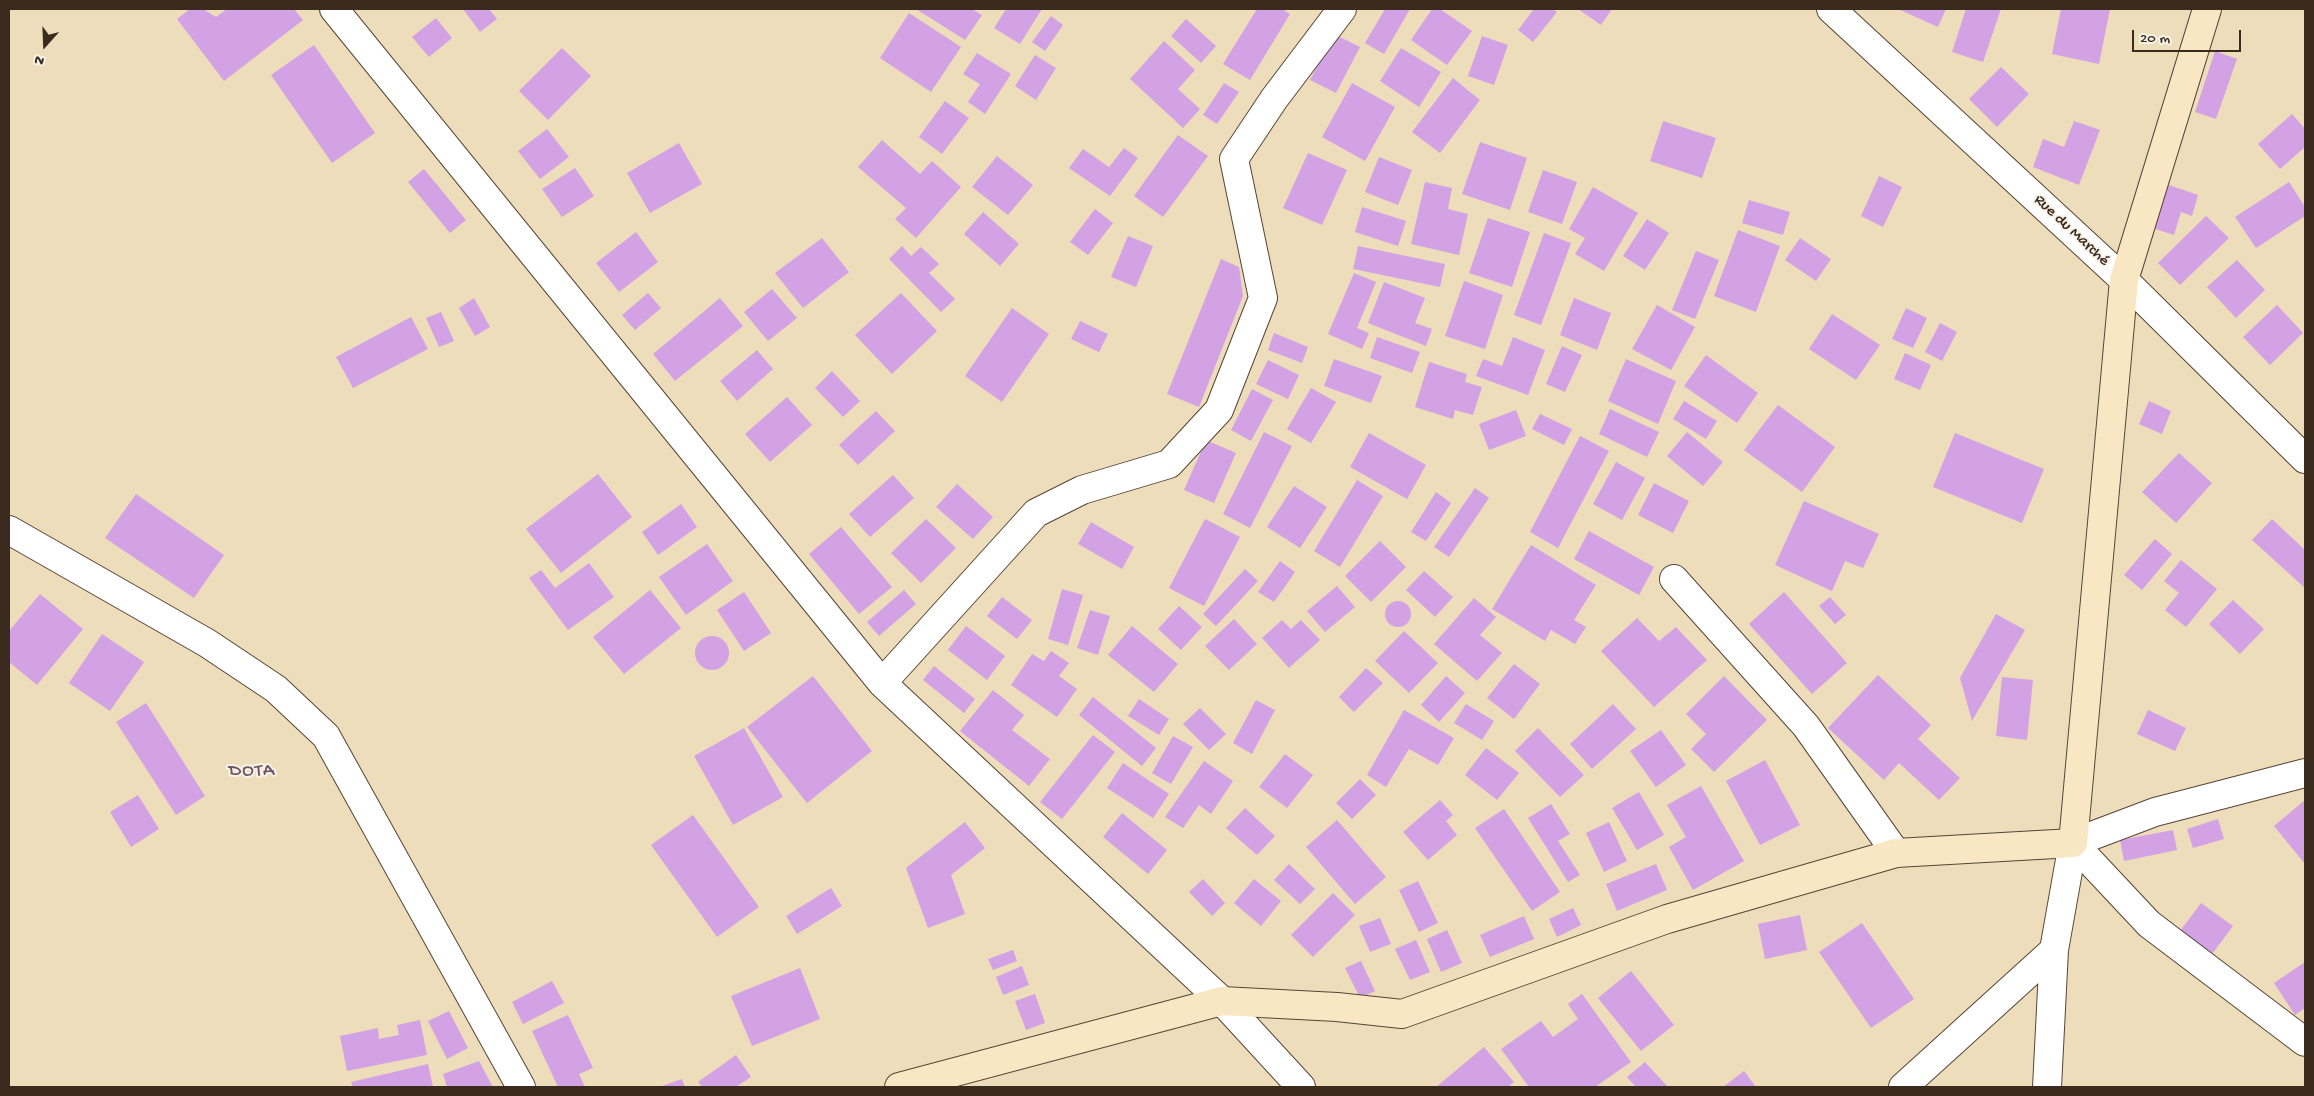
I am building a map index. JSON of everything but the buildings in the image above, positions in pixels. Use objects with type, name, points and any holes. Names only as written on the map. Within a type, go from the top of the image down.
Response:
[{"type":"street","points":[[334,9],[882,683],[1222,1001],[1301,1087]]},
{"type":"street","points":[[882,683],[1036,513],[1082,490],[1169,464],[1219,410],[1263,298],[1234,159],[1274,100],[1342,9]]},
{"type":"street","name":"Rue du Marché","points":[[1831,9],[2124,280],[2305,459]]},
{"type":"street","points":[[2047,1087],[2054,950],[2072,842],[2124,280],[2208,9]]},
{"type":"street","points":[[9,530],[207,643],[276,689],[326,736],[521,1087]]},
{"type":"street","points":[[1674,579],[1806,726],[1896,853]]},
{"type":"street","points":[[899,1087],[1222,1001],[1338,1007],[1402,1014],[1667,919],[1896,853],[2072,842],[2155,812],[2305,773]]},
{"type":"street","points":[[2072,842],[2149,924],[2305,1042]]},
{"type":"street","points":[[1902,1087],[2054,950]]},
{"type":"district","name":"DOTA","points":[[252,772]]}]
